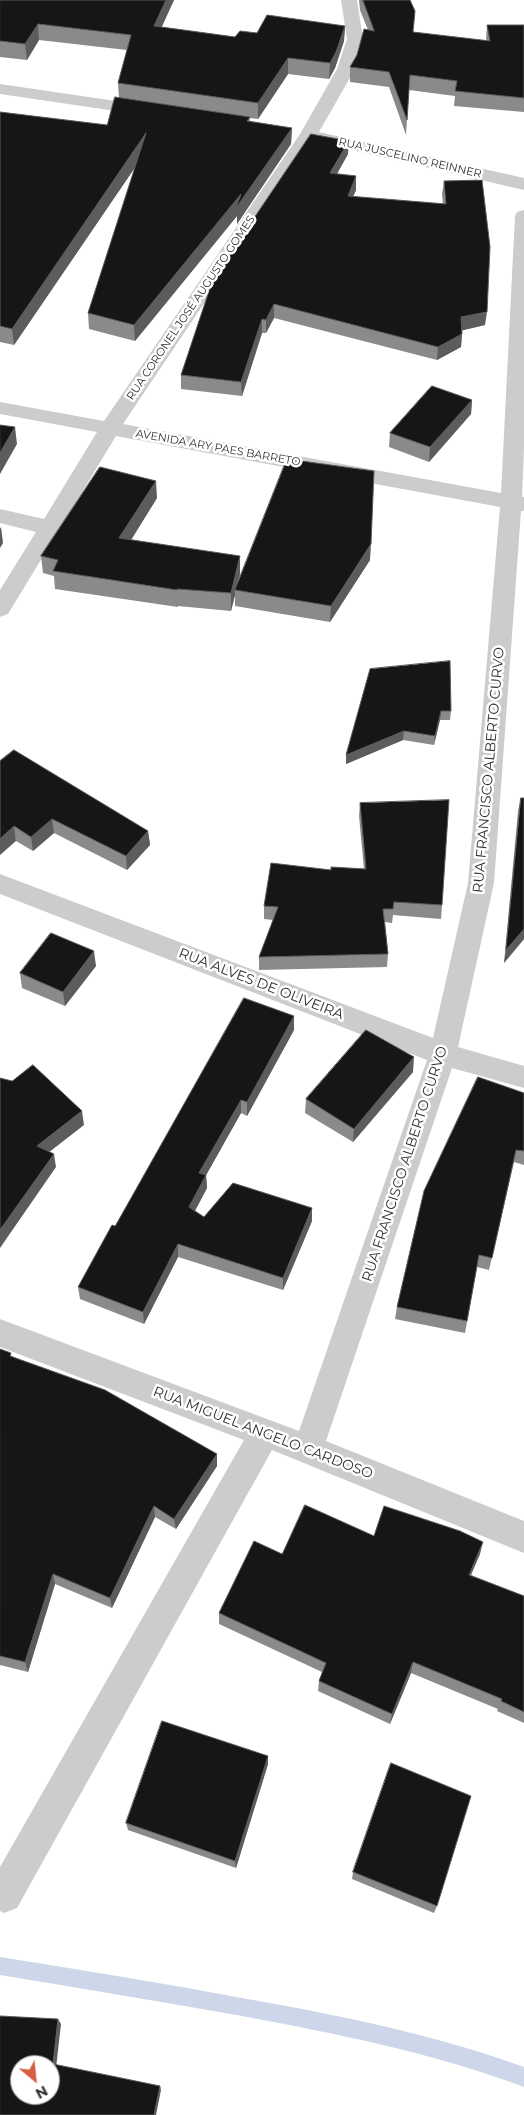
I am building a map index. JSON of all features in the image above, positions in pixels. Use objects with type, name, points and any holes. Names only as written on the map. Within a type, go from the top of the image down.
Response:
[{"type":"street","name":"RUA CORONEL JOSÉ AUGUSTO GOMES","points":[[0,609],[110,428],[299,133],[346,69],[356,39],[349,0]]},
{"type":"street","points":[[0,89],[164,113]]},
{"type":"street","name":"RUA JUSCELINO REINNER","points":[[299,133],[524,184]]},
{"type":"street","name":"RUA FRANCISCO ALBERTO CURVO","points":[[308,1449],[443,1054],[481,883],[518,503],[524,216]]},
{"type":"street","name":"AVENIDA ARY PAES BARRETO","points":[[0,408],[518,503]]},
{"type":"street","points":[[0,516],[50,528]]},
{"type":"street","name":"RUA ALVES DE OLIVEIRA","points":[[0,884],[443,1054],[524,1077]]},
{"type":"street","name":"RUA MIGUEL ANGELO CARDOSO","points":[[0,1333],[265,1432],[524,1536]]},
{"type":"street","points":[[4,1895],[265,1432]]},
{"type":"building","points":[[0,0],[166,0],[154,26],[235,37],[240,31],[257,33],[267,15],[345,26],[330,63],[288,58],[258,103],[118,83],[131,35],[38,24],[25,44],[0,41]]},
{"type":"building","points":[[363,0],[410,0],[415,11],[413,32],[490,41],[487,25],[524,25],[524,98],[455,91],[457,81],[410,75],[407,120],[389,72],[350,67],[357,55],[364,29],[374,31]]},
{"type":"building","points":[[115,97],[250,117],[247,121],[292,128],[236,208],[241,194],[134,325],[88,313],[146,133],[12,329],[0,326],[0,112],[107,125]]},
{"type":"building","points":[[311,134],[349,141],[330,173],[356,176],[348,196],[446,204],[444,181],[482,180],[490,247],[487,312],[461,317],[462,334],[438,347],[274,304],[266,320],[262,319],[241,382],[181,375],[213,279]]},
{"type":"building","points":[[432,386],[472,400],[430,447],[390,433]]},
{"type":"building","points":[[0,425],[15,427],[0,453]]},
{"type":"building","points":[[287,459],[374,471],[371,544],[331,606],[235,590]]},
{"type":"building","points":[[100,467],[156,481],[119,538],[240,556],[231,593],[177,590],[53,571],[58,560],[41,556]]},
{"type":"building","points":[[450,661],[451,711],[441,711],[435,736],[404,731],[346,755],[370,669]]},
{"type":"building","points":[[14,750],[148,831],[126,856],[52,819],[31,837],[14,826],[0,839],[0,761]]},
{"type":"building","points":[[521,798],[524,798],[524,929],[506,950]]},
{"type":"building","points":[[449,800],[442,905],[394,902],[393,909],[383,909],[388,954],[259,957],[278,907],[264,906],[271,863],[331,870],[331,867],[366,869],[360,803]]},
{"type":"building","points":[[51,933],[94,951],[63,992],[20,973]]},
{"type":"building","points":[[244,998],[294,1016],[247,1102],[241,1100],[199,1173],[206,1175],[189,1207],[204,1217],[233,1183],[312,1208],[283,1278],[178,1244],[143,1312],[78,1287],[112,1225],[115,1226]]},
{"type":"building","points":[[366,1030],[414,1057],[354,1129],[306,1099]]},
{"type":"building","points":[[33,1065],[82,1111],[37,1146],[54,1154],[0,1230],[0,1078],[12,1081]]},
{"type":"building","points":[[478,1077],[524,1093],[524,1151],[516,1150],[492,1258],[479,1255],[467,1321],[397,1307],[424,1191]]},
{"type":"building","points":[[0,1349],[11,1353],[10,1356],[105,1390],[217,1454],[174,1519],[154,1506],[110,1598],[53,1574],[25,1662],[0,1656]]},
{"type":"building","points":[[305,1505],[374,1536],[384,1506],[460,1531],[483,1542],[469,1575],[524,1596],[524,1712],[501,1701],[502,1699],[413,1662],[392,1714],[319,1681],[326,1663],[219,1613],[254,1541],[282,1554]]},
{"type":"building","points":[[162,1721],[268,1756],[235,1861],[126,1823]]},
{"type":"building","points":[[391,1763],[471,1796],[437,1906],[353,1872]]},
{"type":"building","points":[[0,2016],[58,2019],[54,2055],[10,2055],[10,2105],[60,2105],[60,2065],[160,2086],[154,2115],[0,2115]]},
{"type":"waterway","points":[[0,1966],[232,2005],[364,2030],[460,2055],[524,2077]]}]
